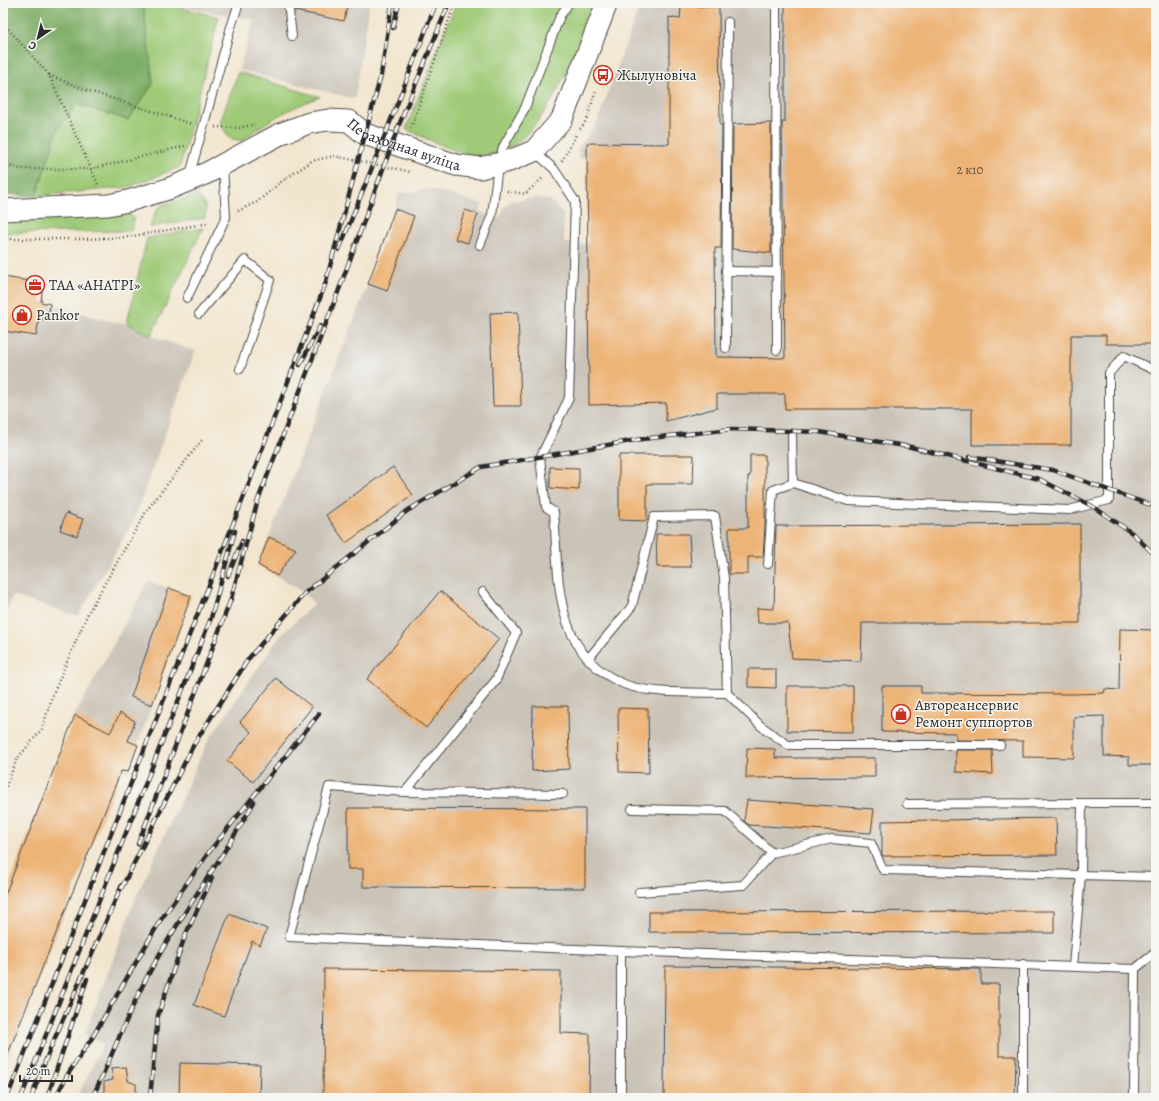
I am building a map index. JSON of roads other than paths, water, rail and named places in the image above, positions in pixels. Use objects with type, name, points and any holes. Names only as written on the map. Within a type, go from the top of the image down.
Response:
[{"type":"street","name":"Пераходная вуліца","points":[[3,210],[108,205],[128,201],[189,181],[223,165],[282,133],[310,123],[328,120],[349,121],[365,134],[456,165],[480,168],[498,165],[534,151],[562,118],[616,6]]},
{"type":"lane","points":[[189,181],[230,30],[239,3]]},
{"type":"lane","points":[[288,3],[292,36]]},
{"type":"lane","points":[[480,245],[492,216],[498,165],[503,147],[525,108],[560,16],[569,3]]},
{"type":"lane","points":[[776,3],[777,350]]},
{"type":"lane","points":[[726,348],[728,22]]},
{"type":"lane","points":[[534,151],[554,169],[575,201],[569,398],[540,458],[546,507],[554,512],[562,611],[573,639],[588,659],[604,673],[624,684],[650,690],[727,693],[761,726],[788,745],[1000,745]]},
{"type":"lane","points":[[187,298],[226,217],[223,165]]},
{"type":"lane","points":[[199,314],[246,260],[270,280],[240,369]]},
{"type":"lane","points":[[726,271],[777,272]]},
{"type":"lane","points":[[768,564],[773,490],[793,483],[848,500],[1069,510],[1108,500],[1109,373],[1124,356],[1156,371]]},
{"type":"lane","points":[[792,435],[793,483]]},
{"type":"lane","points":[[588,659],[632,606],[654,517],[715,516],[724,578],[727,693]]},
{"type":"lane","points":[[405,792],[496,680],[516,633],[483,592]]},
{"type":"lane","points":[[563,794],[405,792],[329,787],[289,937],[621,951],[1135,969],[1156,952]]},
{"type":"lane","points":[[1073,966],[1081,875],[1082,803]]},
{"type":"lane","points":[[907,804],[1156,804]]},
{"type":"lane","points":[[632,809],[725,811],[772,853]]},
{"type":"lane","points":[[639,892],[742,885],[772,853],[832,839],[871,843],[883,870],[1156,877]]},
{"type":"lane","points":[[621,951],[621,1098]]},
{"type":"lane","points":[[1023,1098],[1024,964]]},
{"type":"lane","points":[[1134,1098],[1135,969]]},
{"type":"railway","points":[[7,1098],[248,486],[325,285],[381,75],[392,3]]},
{"type":"railway","points":[[393,28],[399,3]]},
{"type":"railway","points":[[339,250],[436,3]]},
{"type":"railway","points":[[138,844],[231,599],[258,500],[340,287],[399,125],[449,3]]},
{"type":"railway","points":[[300,365],[320,326]]},
{"type":"railway","points":[[121,889],[194,744],[249,658],[305,593],[407,511],[481,467],[642,439],[732,429],[819,432],[911,447],[1039,479],[1092,506],[1132,533],[1156,556]]},
{"type":"railway","points":[[969,457],[1053,470],[1156,507]]},
{"type":"railway","points":[[21,1098],[211,618],[235,531]]},
{"type":"railway","points":[[228,576],[242,541]]},
{"type":"railway","points":[[55,1098],[68,1074],[92,1038],[160,921],[209,852],[319,714]]},
{"type":"railway","points":[[92,1098],[132,1008],[158,956],[228,846],[254,802]]},
{"type":"railway","points":[[150,1098],[158,1015],[185,936],[212,878]]},
{"type":"railway","points":[[31,1098],[50,1049],[122,885]]},
{"type":"railway","points":[[47,1098],[87,979]]},
{"type":"place","name":"Жылуновіча","points":[[603,75]]},
{"type":"place","name":"ТАА «АНАТРI»","points":[[35,285]]},
{"type":"place","name":"Pankor","points":[[22,315]]},
{"type":"place","name":"Автореансервис Ремонт суппортов","points":[[901,714]]}]
